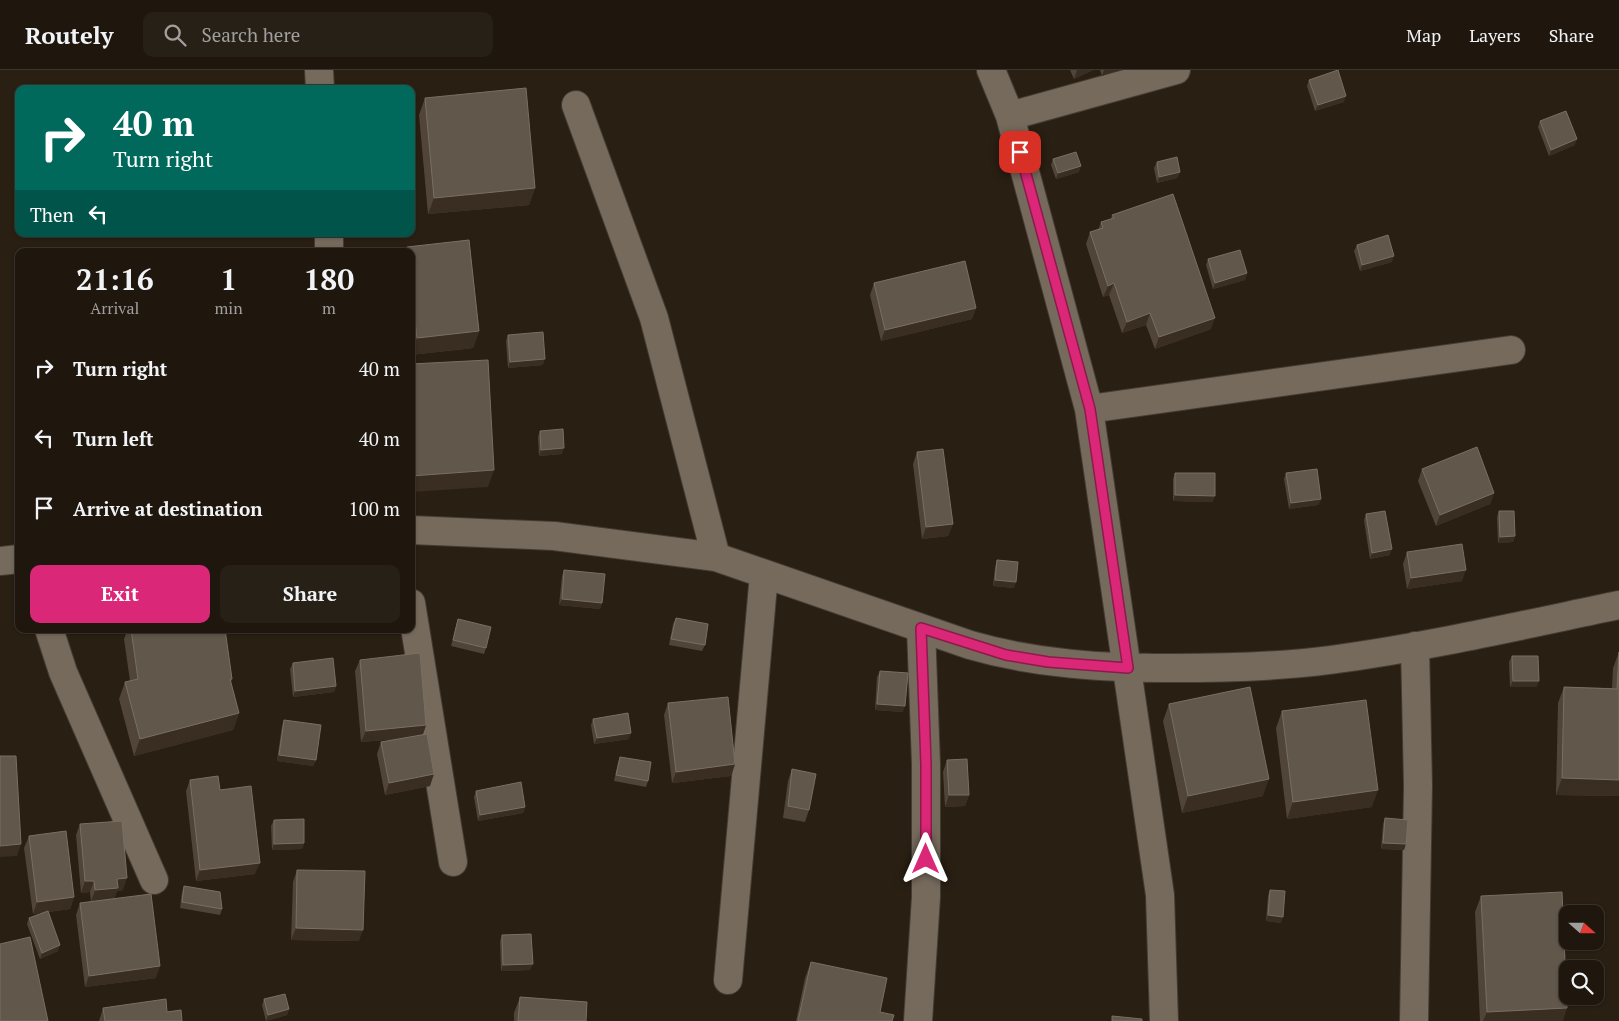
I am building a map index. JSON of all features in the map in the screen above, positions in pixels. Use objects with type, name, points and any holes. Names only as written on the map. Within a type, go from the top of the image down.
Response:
[{"type":"street","points":[[320,70],[320,85]]},
{"type":"street","points":[[991,70],[1010,116],[1090,409],[1160,894],[1164,1021]]},
{"type":"street","points":[[1010,116],[1176,70]]},
{"type":"street","points":[[576,105],[654,318],[716,557]]},
{"type":"street","points":[[1090,409],[1511,350]]},
{"type":"street","points":[[415,530],[554,536],[716,557],[921,628],[1006,655],[1048,662],[1128,668],[1230,668],[1299,662],[1415,646],[1619,605]]},
{"type":"street","points":[[0,562],[15,560]]},
{"type":"street","points":[[728,980],[764,574]]},
{"type":"street","points":[[415,628],[452,862]]},
{"type":"street","points":[[918,1021],[926,897],[926,764],[921,628]]},
{"type":"street","points":[[49,633],[63,672],[154,880]]},
{"type":"street","points":[[1414,1021],[1418,786],[1415,646]]},
{"type":"building","points":[[1338,70],[1346,96],[1318,105],[1309,80]]},
{"type":"building","points":[[526,88],[535,188],[434,198],[425,98]]},
{"type":"building","points":[[1566,111],[1577,139],[1551,150],[1540,121]]},
{"type":"building","points":[[1076,152],[1081,166],[1058,173],[1053,159]]},
{"type":"building","points":[[1177,157],[1180,172],[1159,177],[1157,162]]},
{"type":"building","points":[[1173,194],[1215,318],[1159,337],[1150,313],[1127,322],[1114,283],[1108,286],[1090,232],[1103,228],[1101,222],[1114,218],[1112,215]]},
{"type":"building","points":[[1388,235],[1394,256],[1362,265],[1357,245]]},
{"type":"building","points":[[469,240],[479,331],[417,338],[415,320],[415,248],[407,247]]},
{"type":"building","points":[[1240,250],[1247,273],[1215,283],[1208,259]]},
{"type":"building","points":[[965,261],[976,308],[885,330],[874,283]]},
{"type":"building","points":[[543,332],[545,359],[510,362],[508,335]]},
{"type":"building","points":[[488,360],[494,470],[415,476],[415,364]]},
{"type":"building","points":[[563,429],[564,448],[541,450],[540,431]]},
{"type":"building","points":[[1477,447],[1494,493],[1440,515],[1422,469]]},
{"type":"building","points":[[943,449],[953,524],[926,527],[917,452]]},
{"type":"building","points":[[1317,469],[1321,499],[1291,503],[1286,473]]},
{"type":"building","points":[[1175,473],[1215,473],[1215,496],[1175,495]]},
{"type":"building","points":[[1385,511],[1392,549],[1372,553],[1366,514]]},
{"type":"building","points":[[1499,511],[1514,511],[1515,536],[1500,537]]},
{"type":"building","points":[[1462,544],[1466,570],[1411,578],[1407,552]]},
{"type":"building","points":[[997,560],[1018,562],[1016,582],[995,580]]},
{"type":"building","points":[[564,570],[605,574],[602,603],[562,599]]},
{"type":"building","points":[[676,618],[708,624],[705,645],[671,639]]},
{"type":"building","points":[[458,619],[491,627],[486,648],[453,640]]},
{"type":"building","points":[[132,633],[226,633],[232,679],[230,679],[239,713],[140,739],[125,682],[138,679]]},
{"type":"building","points":[[1619,652],[1619,780],[1562,778],[1564,687],[1617,689]]},
{"type":"building","points":[[420,653],[426,725],[366,731],[360,660]]},
{"type":"building","points":[[1512,656],[1538,656],[1539,681],[1513,681]]},
{"type":"building","points":[[333,658],[336,686],[295,691],[293,663]]},
{"type":"building","points":[[880,671],[908,673],[905,706],[877,704]]},
{"type":"building","points":[[1250,687],[1269,779],[1188,796],[1169,704]]},
{"type":"building","points":[[728,697],[735,764],[676,772],[668,703]]},
{"type":"building","points":[[1366,700],[1378,790],[1293,802],[1282,711]]},
{"type":"building","points":[[628,713],[631,733],[597,738],[593,719]]},
{"type":"building","points":[[284,720],[321,725],[316,760],[279,755]]},
{"type":"building","points":[[427,734],[434,774],[389,783],[381,742]]},
{"type":"building","points":[[0,756],[16,756],[21,844],[0,846]]},
{"type":"building","points":[[620,757],[651,762],[648,781],[616,775]]},
{"type":"building","points":[[967,759],[969,795],[949,795],[947,760]]},
{"type":"building","points":[[792,769],[816,774],[809,810],[788,806]]},
{"type":"building","points":[[218,776],[220,790],[251,786],[260,863],[200,870],[190,780]]},
{"type":"building","points":[[521,782],[525,807],[480,815],[476,791]]},
{"type":"building","points":[[1385,818],[1408,820],[1406,844],[1383,843]]},
{"type":"building","points":[[304,819],[304,843],[274,844],[274,820]]},
{"type":"building","points":[[122,821],[127,878],[117,879],[118,888],[95,890],[94,881],[85,881],[80,824]]},
{"type":"building","points":[[66,831],[74,897],[37,902],[29,836]]},
{"type":"building","points":[[297,870],[365,871],[363,930],[296,928]]},
{"type":"building","points":[[184,886],[220,892],[222,909],[182,902]]},
{"type":"building","points":[[1270,890],[1285,891],[1283,917],[1268,915]]},
{"type":"building","points":[[1562,892],[1563,905],[1559,905],[1559,950],[1564,950],[1565,960],[1559,960],[1559,1005],[1567,1005],[1567,1008],[1487,1012],[1481,896]]},
{"type":"building","points":[[151,894],[160,966],[89,976],[80,903]]},
{"type":"building","points":[[48,911],[60,945],[42,953],[29,918]]},
{"type":"building","points":[[531,934],[533,964],[503,965],[502,935]]},
{"type":"building","points":[[30,937],[48,1021],[0,1021],[0,944]]},
{"type":"building","points":[[811,962],[887,978],[880,1012],[894,1015],[892,1021],[798,1021]]},
{"type":"building","points":[[285,994],[289,1009],[268,1015],[264,999]]},
{"type":"building","points":[[520,997],[587,1002],[586,1021],[518,1021]]},
{"type":"building","points":[[166,999],[167,1012],[181,1010],[182,1021],[105,1021],[103,1008]]},
{"type":"building","points":[[1112,1016],[1142,1019],[1142,1021],[1112,1021]]},
{"type":"route","points":[[926,859],[926,764],[921,628],[1006,655],[1048,662],[1128,668],[1090,409],[1020,152]]}]
